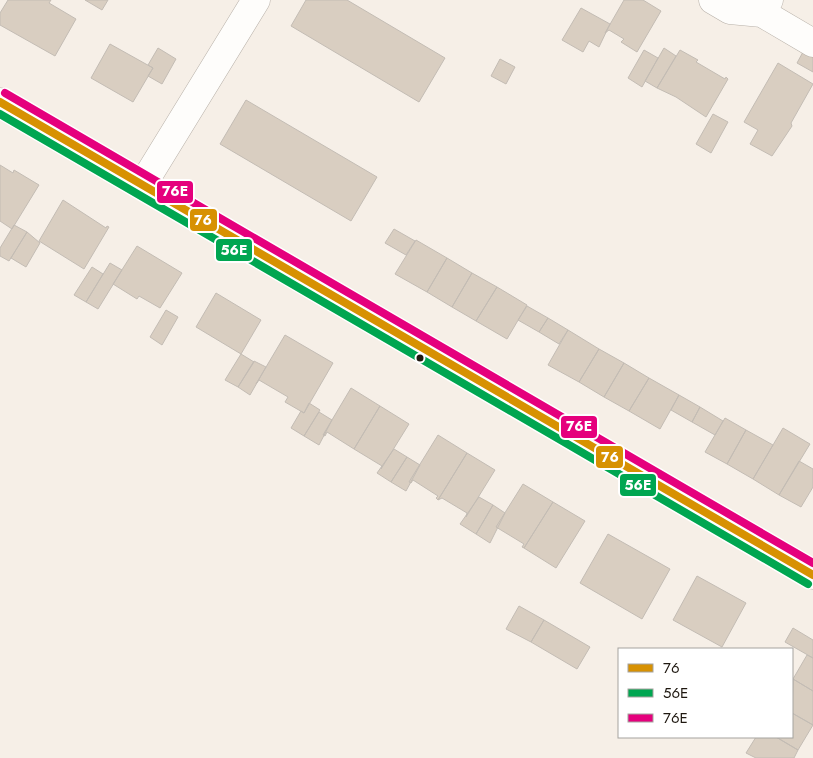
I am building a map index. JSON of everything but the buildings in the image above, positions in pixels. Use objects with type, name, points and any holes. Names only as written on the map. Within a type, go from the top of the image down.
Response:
[{"type":"street","points":[[143,184],[256,0]]},
{"type":"street","points":[[713,0],[730,10],[766,6],[813,43]]},
{"type":"street","points":[[0,102],[813,575]]},
{"type":"transit line","name":"76E","points":[[5,93],[813,563]]},
{"type":"transit line","name":"76","points":[[0,102],[813,575]]},
{"type":"transit line","name":"56E","points":[[0,114],[808,584]]}]
